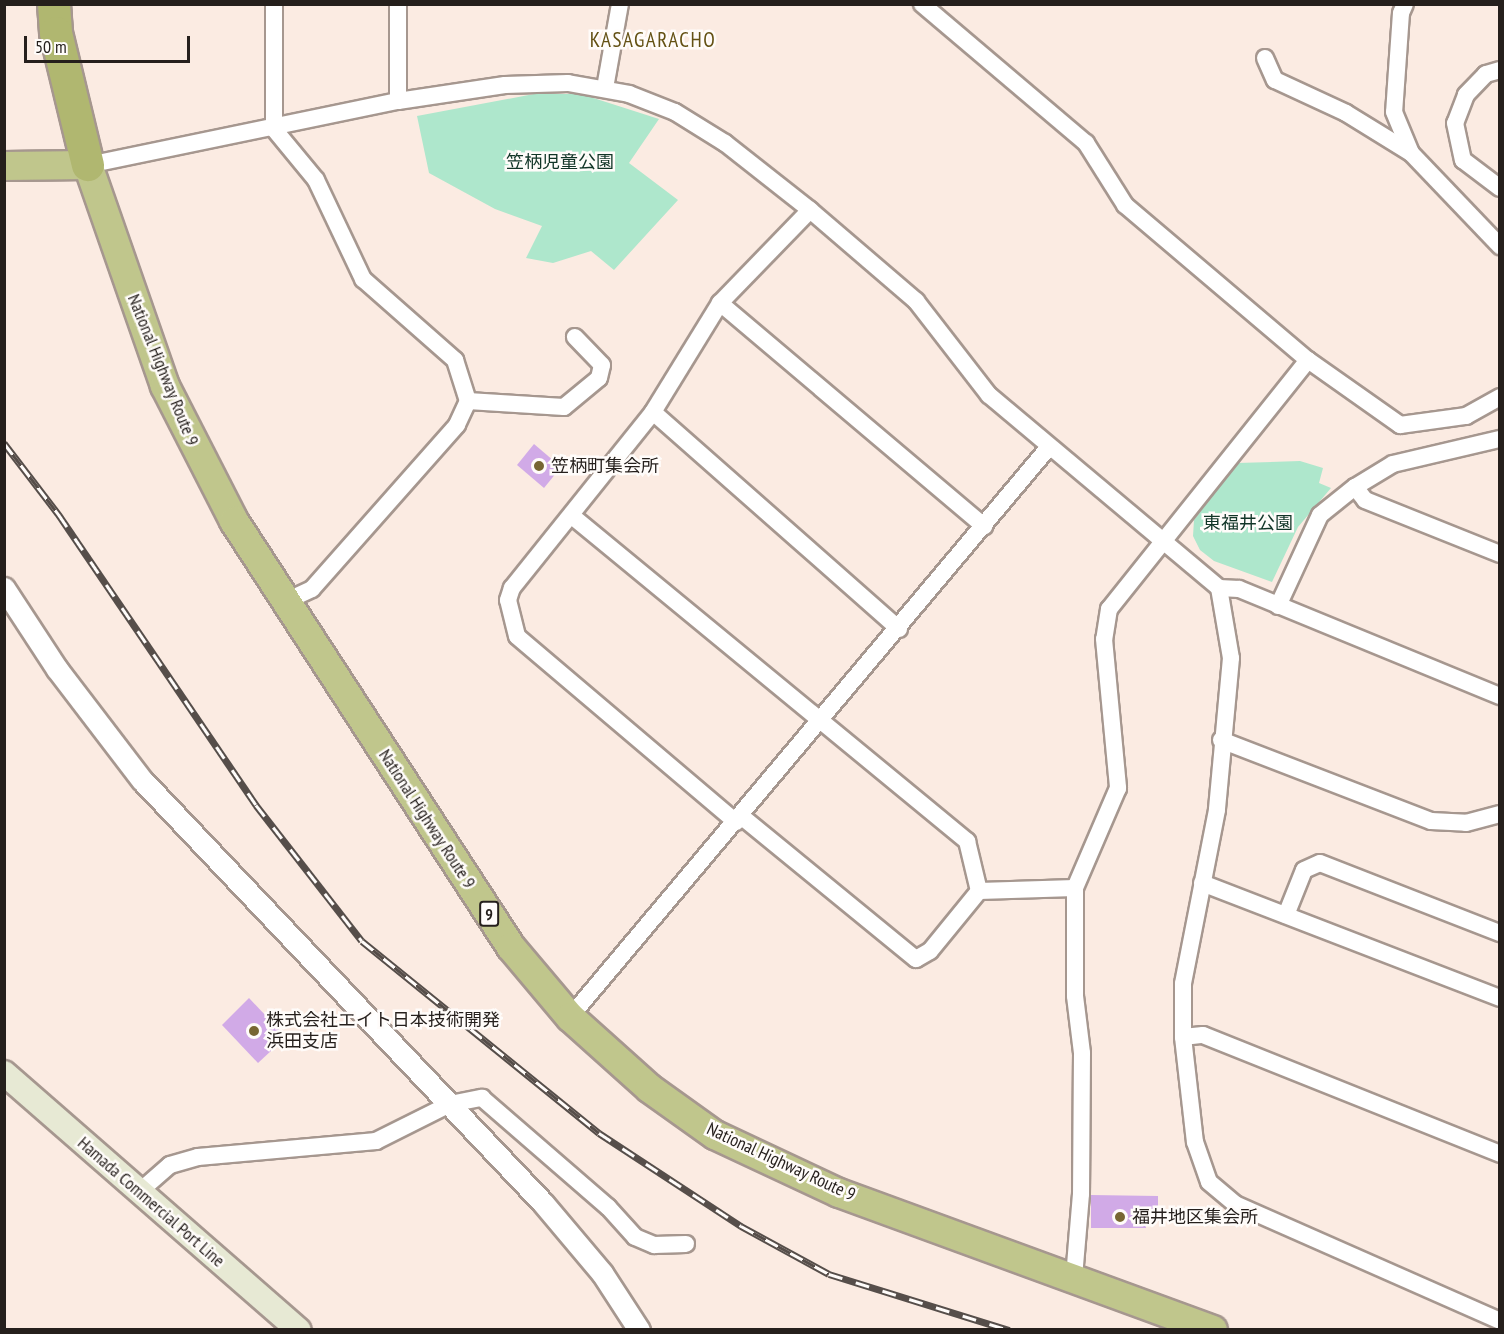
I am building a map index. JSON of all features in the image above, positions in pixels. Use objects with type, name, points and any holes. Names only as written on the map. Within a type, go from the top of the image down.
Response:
[{"type":"highway","points":[[4,166],[88,165],[54,4]]},
{"type":"highway","name":"National Highway Route 9","points":[[88,165],[165,386],[228,511],[284,602],[511,947],[570,1017],[649,1088],[715,1134],[839,1192],[1213,1329]]},
{"type":"main road","name":"Hamada Commercial Port Line","points":[[4,1073],[299,1329]]},
{"type":"street","points":[[274,4],[274,129],[316,180],[363,279],[455,360],[468,401],[457,425],[312,589],[284,602]]},
{"type":"street","points":[[398,4],[398,102]]},
{"type":"street","points":[[605,88],[620,4]]},
{"type":"street","points":[[922,4],[1086,143],[1125,205],[1308,360],[1400,425],[1466,416],[1500,397]]},
{"type":"street","points":[[1406,4],[1401,13],[1394,112],[1411,153]]},
{"type":"street","points":[[1265,58],[1275,80],[1346,113],[1411,153],[1500,246]]},
{"type":"street","points":[[1500,70],[1486,74],[1466,95],[1455,123],[1463,160],[1500,188]]},
{"type":"street","points":[[88,165],[398,102],[532,82],[605,88],[652,102],[701,127],[810,210],[916,301],[974,379],[1049,447],[1219,588],[1239,589],[1500,696]]},
{"type":"street","points":[[810,210],[720,303],[653,412],[572,516],[512,588],[507,612],[517,636],[909,957],[930,951],[979,891],[1075,888]]},
{"type":"street","points":[[720,303],[984,526]]},
{"type":"street","points":[[468,401],[564,408],[599,378],[603,365],[576,337]]},
{"type":"street","points":[[1074,1277],[1081,1194],[1082,1053],[1075,996],[1075,888],[1118,789],[1104,639],[1109,609],[1308,360]]},
{"type":"street","points":[[653,412],[899,630]]},
{"type":"street","points":[[1278,606],[1290,572],[1320,515],[1355,487],[1394,464],[1500,439]]},
{"type":"street","points":[[570,1017],[899,630],[1049,447]]},
{"type":"street","points":[[1355,487],[1365,500],[1500,554]]},
{"type":"street","points":[[572,516],[967,841],[979,891]]},
{"type":"street","points":[[4,588],[57,669],[142,780],[558,1220],[602,1273],[639,1329]]},
{"type":"street","points":[[1219,588],[1231,658],[1221,740],[1217,810],[1183,984],[1183,1037],[1195,1142],[1209,1182],[1235,1204],[1500,1321]]},
{"type":"street","points":[[1221,740],[1431,821],[1466,823],[1500,814]]},
{"type":"street","points":[[1286,915],[1304,870],[1320,863],[1500,933]]},
{"type":"street","points":[[1202,883],[1500,998]]},
{"type":"street","points":[[1183,1037],[1203,1035],[1500,1154]]},
{"type":"street","points":[[140,1192],[170,1166],[198,1157],[376,1141],[450,1104],[482,1098],[608,1207],[634,1237],[654,1245],[686,1244]]},
{"type":"green space","name":"笠柄児童公園","points":[[534,94],[581,94],[659,119],[629,163],[678,200],[614,270],[591,251],[553,263],[526,258],[542,226],[495,209],[429,173],[417,116]]},
{"type":"green space","name":"東福井公園","points":[[1300,461],[1323,468],[1319,483],[1331,488],[1298,527],[1272,582],[1214,561],[1200,550],[1193,536],[1194,520],[1237,463]]},
{"type":"building","name":"笠柄町集会所","points":[[534,444],[561,467],[544,488],[517,465]]},
{"type":"building","name":"株式会社エイト日本技術開発 浜田支店","points":[[249,998],[286,1037],[258,1063],[222,1025]]},
{"type":"building","name":"福井地区集会所","points":[[1091,1195],[1158,1196],[1158,1213],[1146,1213],[1146,1228],[1091,1228]]},
{"type":"railway","points":[[4,443],[59,515],[256,805],[362,941],[599,1133],[741,1226],[829,1274],[1009,1330]]},
{"type":"place","name":"笠柄町集会所","points":[[539,466]]},
{"type":"place","name":"株式会社エイト日本技術開発 浜田支店","points":[[254,1031]]},
{"type":"place","name":"福井地区集会所","points":[[1120,1217]]},
{"type":"district","name":"KASAGARACHO","points":[[653,40]]}]
